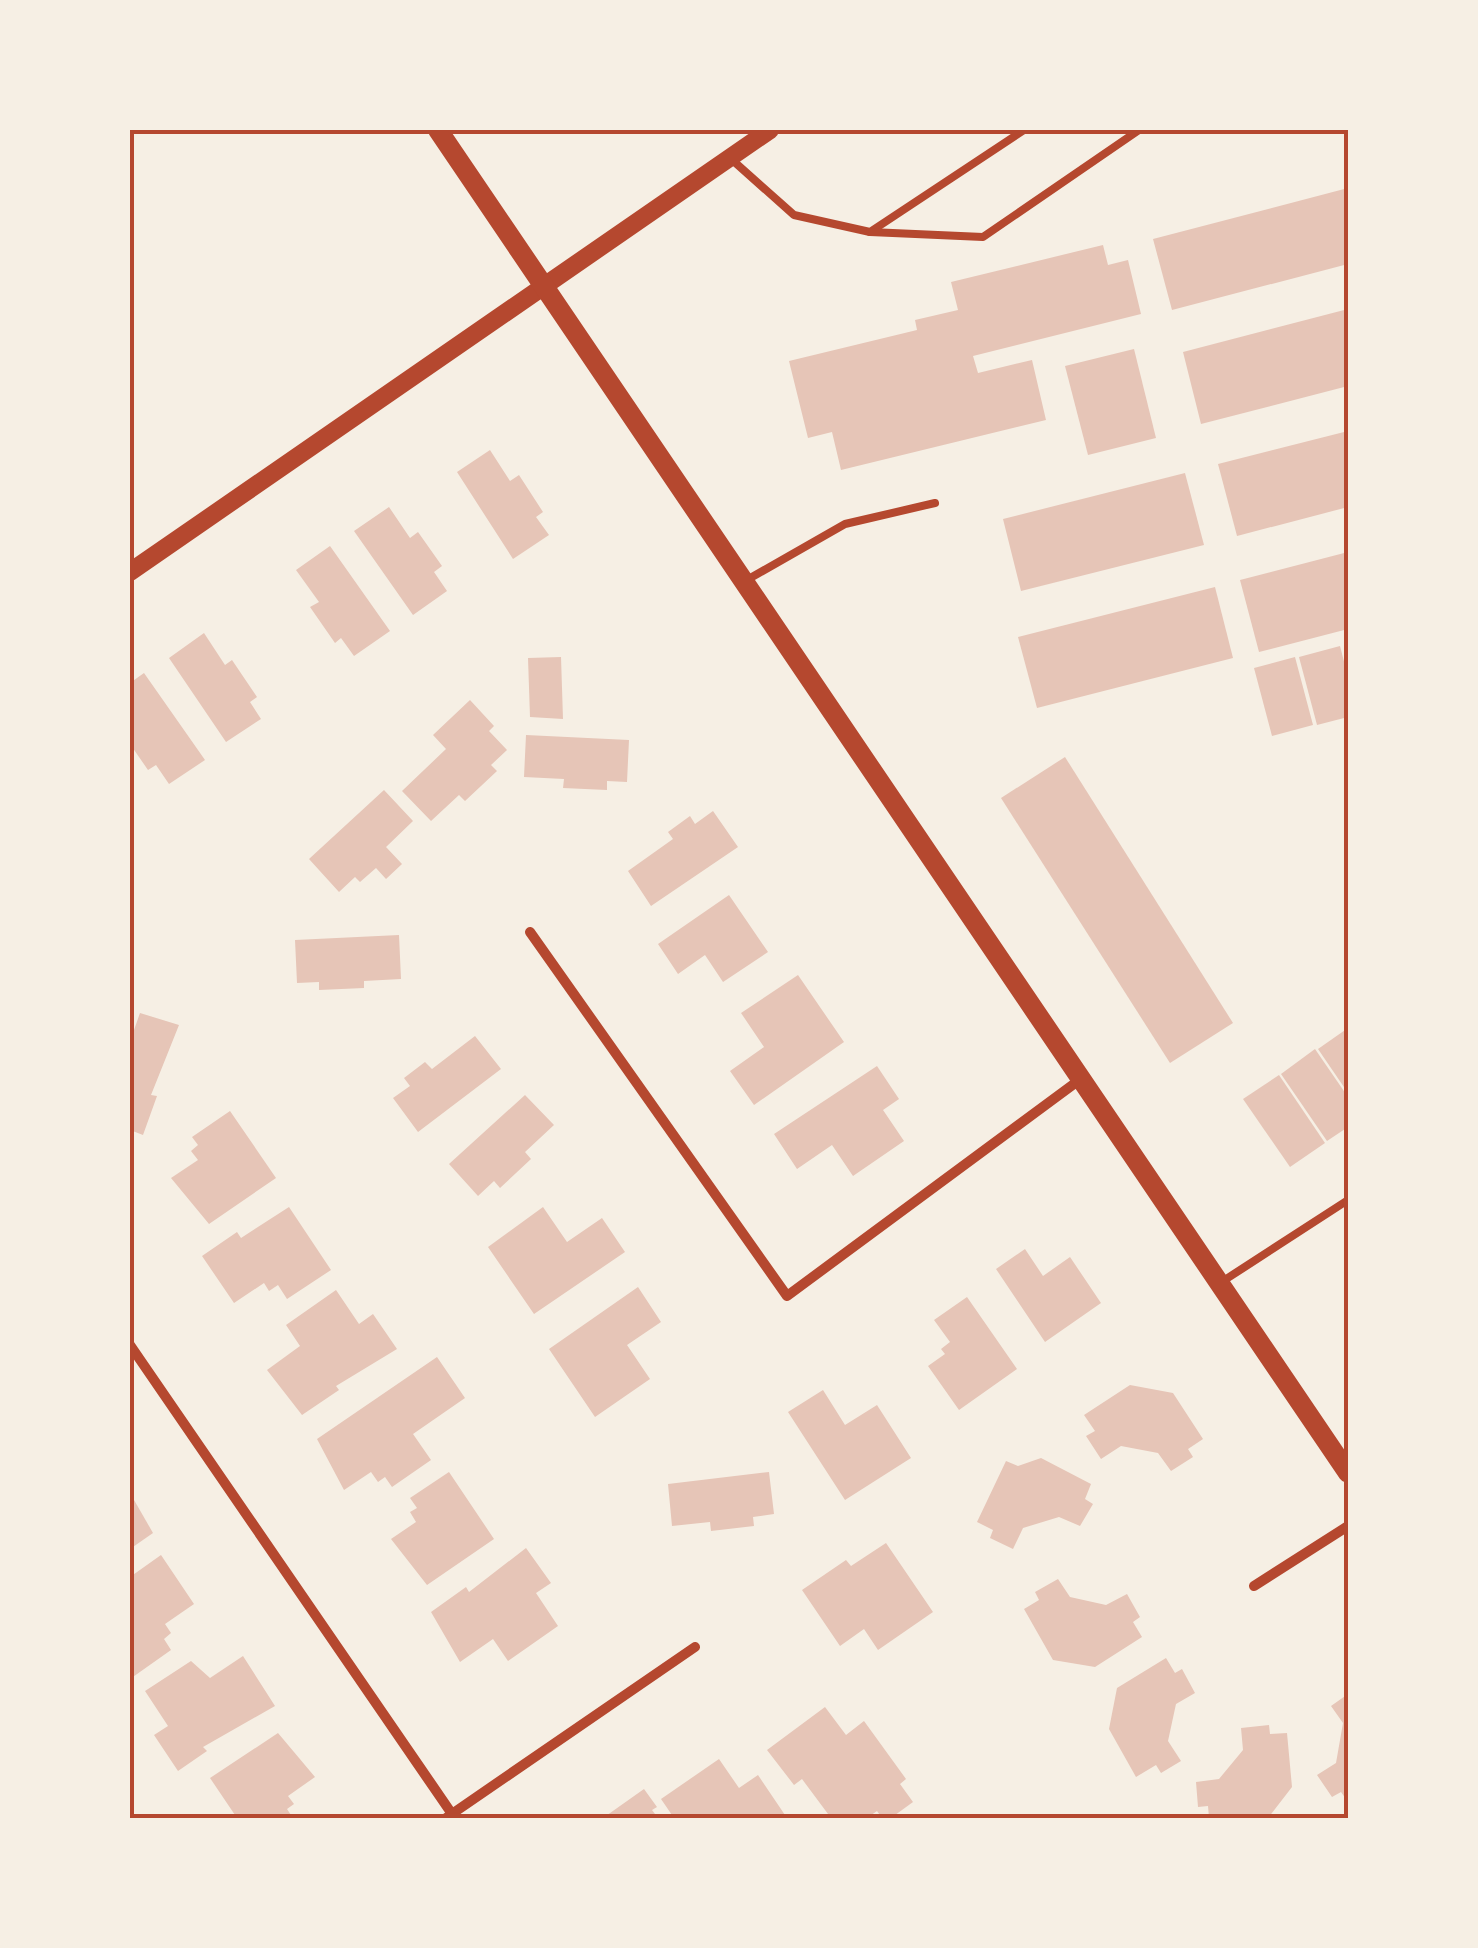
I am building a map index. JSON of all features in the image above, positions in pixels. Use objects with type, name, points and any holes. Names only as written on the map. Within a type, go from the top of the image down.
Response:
[{"type":"main road","points":[[438,130],[1348,1473]]},
{"type":"street","points":[[130,572],[770,130]]},
{"type":"street","points":[[530,932],[787,1296],[1082,1078]]},
{"type":"street","points":[[130,1345],[449,1816],[695,1647]]},
{"type":"street","points":[[1254,1586],[1348,1526]]},
{"type":"lane","points":[[870,232],[1024,130]]},
{"type":"lane","points":[[730,158],[794,215],[870,232],[983,237],[1139,130]]},
{"type":"lane","points":[[745,581],[845,524],[935,503]]},
{"type":"lane","points":[[1220,1283],[1348,1200]]},
{"type":"building","points":[[1348,188],[1348,264],[1172,310],[1153,239]]},
{"type":"building","points":[[1103,245],[1108,265],[1128,260],[1141,314],[973,356],[978,373],[1032,360],[1046,420],[841,470],[832,432],[808,438],[789,361],[917,330],[915,320],[958,310],[951,282]]},
{"type":"building","points":[[1348,309],[1348,386],[1201,424],[1183,352]]},
{"type":"building","points":[[1134,349],[1156,438],[1088,455],[1065,366]]},
{"type":"building","points":[[1348,431],[1348,507],[1237,536],[1218,464]]},
{"type":"building","points":[[490,450],[510,481],[519,475],[543,512],[536,517],[549,535],[513,559],[457,472]]},
{"type":"building","points":[[1185,473],[1204,545],[1021,591],[1003,519]]},
{"type":"building","points":[[389,507],[410,538],[418,532],[442,566],[434,572],[447,591],[413,615],[354,531]]},
{"type":"building","points":[[330,546],[390,631],[354,656],[341,638],[335,643],[310,607],[319,602],[296,570]]},
{"type":"building","points":[[1348,552],[1348,629],[1259,652],[1240,580]]},
{"type":"building","points":[[1215,587],[1233,658],[1037,708],[1018,637]]},
{"type":"building","points":[[204,633],[225,665],[232,660],[257,697],[250,702],[261,719],[226,742],[169,658]]},
{"type":"building","points":[[1340,646],[1348,677],[1348,717],[1317,725],[1299,657]]},
{"type":"building","points":[[561,657],[563,719],[530,717],[528,658]]},
{"type":"building","points":[[1295,657],[1313,725],[1272,736],[1254,668]]},
{"type":"building","points":[[144,673],[205,760],[169,784],[156,765],[148,770],[130,744],[130,683]]},
{"type":"building","points":[[470,700],[494,726],[489,731],[507,750],[491,765],[497,771],[465,801],[459,795],[431,821],[402,791],[446,749],[433,735]]},
{"type":"building","points":[[526,735],[629,740],[627,782],[607,781],[607,790],[563,788],[564,779],[524,777]]},
{"type":"building","points":[[1065,757],[1233,1023],[1170,1063],[1001,798]]},
{"type":"building","points":[[384,790],[413,821],[386,847],[402,864],[386,879],[376,868],[360,882],[355,877],[339,892],[309,859]]},
{"type":"building","points":[[713,811],[738,847],[651,906],[628,871],[673,839],[668,832],[690,816],[695,824]]},
{"type":"building","points":[[729,895],[768,952],[723,982],[705,955],[678,974],[658,944]]},
{"type":"building","points":[[399,935],[401,979],[364,981],[364,988],[319,990],[319,982],[297,983],[295,940]]},
{"type":"building","points":[[798,975],[844,1042],[754,1105],[730,1071],[764,1047],[741,1013]]},
{"type":"building","points":[[140,1013],[179,1025],[151,1095],[157,1096],[143,1135],[130,1130],[130,1028],[134,1030]]},
{"type":"building","points":[[1348,1028],[1348,1093],[1318,1049]]},
{"type":"building","points":[[475,1036],[501,1069],[418,1132],[393,1098],[410,1086],[404,1078],[425,1062],[432,1069]]},
{"type":"building","points":[[1315,1049],[1348,1097],[1348,1127],[1327,1141],[1281,1074]]},
{"type":"building","points":[[877,1066],[899,1099],[883,1110],[904,1141],[853,1176],[832,1145],[797,1169],[774,1134]]},
{"type":"building","points":[[1279,1075],[1325,1143],[1290,1167],[1243,1099]]},
{"type":"building","points":[[525,1095],[554,1125],[525,1152],[531,1159],[500,1188],[494,1181],[478,1196],[449,1164]]},
{"type":"building","points":[[230,1111],[276,1178],[209,1224],[171,1178],[198,1160],[191,1151],[198,1145],[192,1137]]},
{"type":"building","points":[[289,1207],[331,1270],[287,1299],[278,1285],[269,1291],[264,1283],[234,1303],[202,1256],[237,1232],[241,1238]]},
{"type":"building","points":[[543,1207],[567,1242],[602,1218],[625,1252],[534,1314],[488,1247]]},
{"type":"building","points":[[1025,1249],[1043,1276],[1070,1257],[1101,1303],[1045,1342],[996,1269]]},
{"type":"building","points":[[638,1287],[661,1322],[627,1345],[650,1379],[595,1417],[549,1349]]},
{"type":"building","points":[[336,1290],[359,1324],[373,1314],[397,1349],[336,1386],[339,1390],[302,1415],[267,1370],[300,1346],[286,1325]]},
{"type":"building","points":[[967,1297],[1017,1369],[959,1410],[928,1366],[945,1354],[941,1349],[950,1342],[934,1320]]},
{"type":"building","points":[[437,1357],[465,1398],[413,1434],[431,1460],[392,1487],[385,1477],[378,1482],[371,1472],[344,1490],[317,1439]]},
{"type":"building","points":[[1130,1385],[1173,1393],[1203,1439],[1188,1449],[1193,1457],[1171,1471],[1158,1453],[1121,1446],[1101,1459],[1086,1436],[1095,1431],[1084,1415]]},
{"type":"building","points":[[823,1390],[845,1425],[877,1405],[911,1458],[845,1500],[788,1412]]},
{"type":"building","points":[[1041,1458],[1091,1484],[1085,1499],[1093,1504],[1080,1526],[1059,1517],[1023,1528],[1013,1549],[990,1538],[993,1530],[977,1522],[1006,1461],[1018,1466]]},
{"type":"building","points":[[449,1472],[494,1539],[427,1585],[391,1539],[416,1522],[410,1512],[417,1508],[410,1498]]},
{"type":"building","points":[[769,1472],[774,1514],[753,1517],[754,1526],[711,1531],[710,1522],[672,1526],[668,1484]]},
{"type":"building","points":[[130,1493],[153,1533],[130,1549]]},
{"type":"building","points":[[886,1543],[933,1612],[878,1650],[864,1629],[840,1646],[802,1590],[846,1560],[851,1566]]},
{"type":"building","points":[[526,1548],[551,1583],[536,1593],[558,1626],[508,1661],[493,1639],[460,1662],[431,1612],[466,1587],[469,1592]]},
{"type":"building","points":[[161,1555],[194,1604],[165,1624],[171,1633],[164,1639],[171,1650],[130,1679],[130,1577]]},
{"type":"building","points":[[1058,1579],[1070,1597],[1106,1605],[1127,1594],[1140,1617],[1133,1622],[1142,1637],[1095,1667],[1053,1660],[1024,1609],[1039,1600],[1035,1592]]},
{"type":"building","points":[[243,1656],[275,1706],[203,1747],[207,1751],[178,1771],[154,1735],[168,1726],[145,1691],[191,1661],[210,1678]]},
{"type":"building","points":[[1166,1658],[1175,1673],[1182,1669],[1195,1693],[1176,1704],[1168,1741],[1181,1761],[1161,1773],[1156,1765],[1136,1777],[1109,1729],[1117,1688]]},
{"type":"building","points":[[1348,1694],[1348,1802],[1341,1792],[1332,1797],[1317,1775],[1336,1763],[1343,1723],[1331,1706]]},
{"type":"building","points":[[825,1707],[846,1735],[864,1721],[906,1779],[900,1784],[913,1802],[891,1818],[882,1818],[877,1811],[867,1818],[831,1818],[802,1779],[794,1785],[767,1750]]},
{"type":"building","points":[[1269,1725],[1270,1734],[1287,1733],[1292,1787],[1268,1818],[1209,1818],[1208,1806],[1198,1807],[1196,1782],[1219,1779],[1243,1750],[1241,1728]]},
{"type":"building","points":[[278,1733],[315,1777],[288,1796],[294,1804],[287,1809],[293,1818],[237,1818],[210,1778]]},
{"type":"building","points":[[719,1759],[739,1788],[758,1775],[787,1818],[674,1818],[661,1799]]},
{"type":"building","points":[[644,1789],[657,1807],[652,1810],[658,1818],[603,1818]]}]
